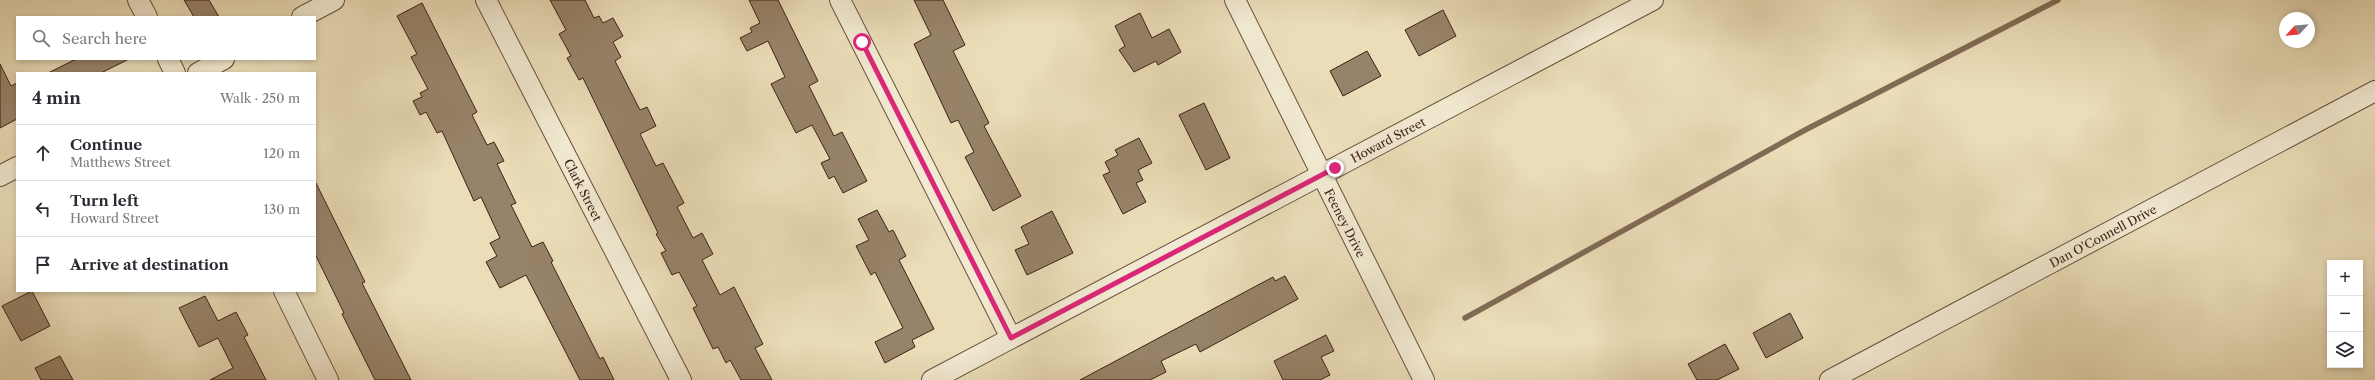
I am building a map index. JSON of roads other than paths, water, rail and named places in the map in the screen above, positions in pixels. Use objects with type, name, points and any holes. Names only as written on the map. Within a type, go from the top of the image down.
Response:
[{"type":"street","points":[[138,0],[146,16]]},
{"type":"street","points":[[304,16],[334,0]]},
{"type":"street","name":"Clark Street","points":[[486,0],[681,380]]},
{"type":"street","points":[[840,0],[1011,338]]},
{"type":"street","name":"Feeney Drive","points":[[1235,0],[1321,176],[1424,380]]},
{"type":"street","name":"Howard Street","points":[[932,380],[1652,0]]},
{"type":"street","points":[[168,60],[174,72]]},
{"type":"street","points":[[200,72],[222,60]]},
{"type":"street","name":"Dan O'Connell Drive","points":[[1830,380],[2375,91]]},
{"type":"street","points":[[0,176],[16,168]]},
{"type":"street","points":[[284,292],[328,380]]},
{"type":"waterway","points":[[1465,318],[1805,130],[2058,0]]}]
